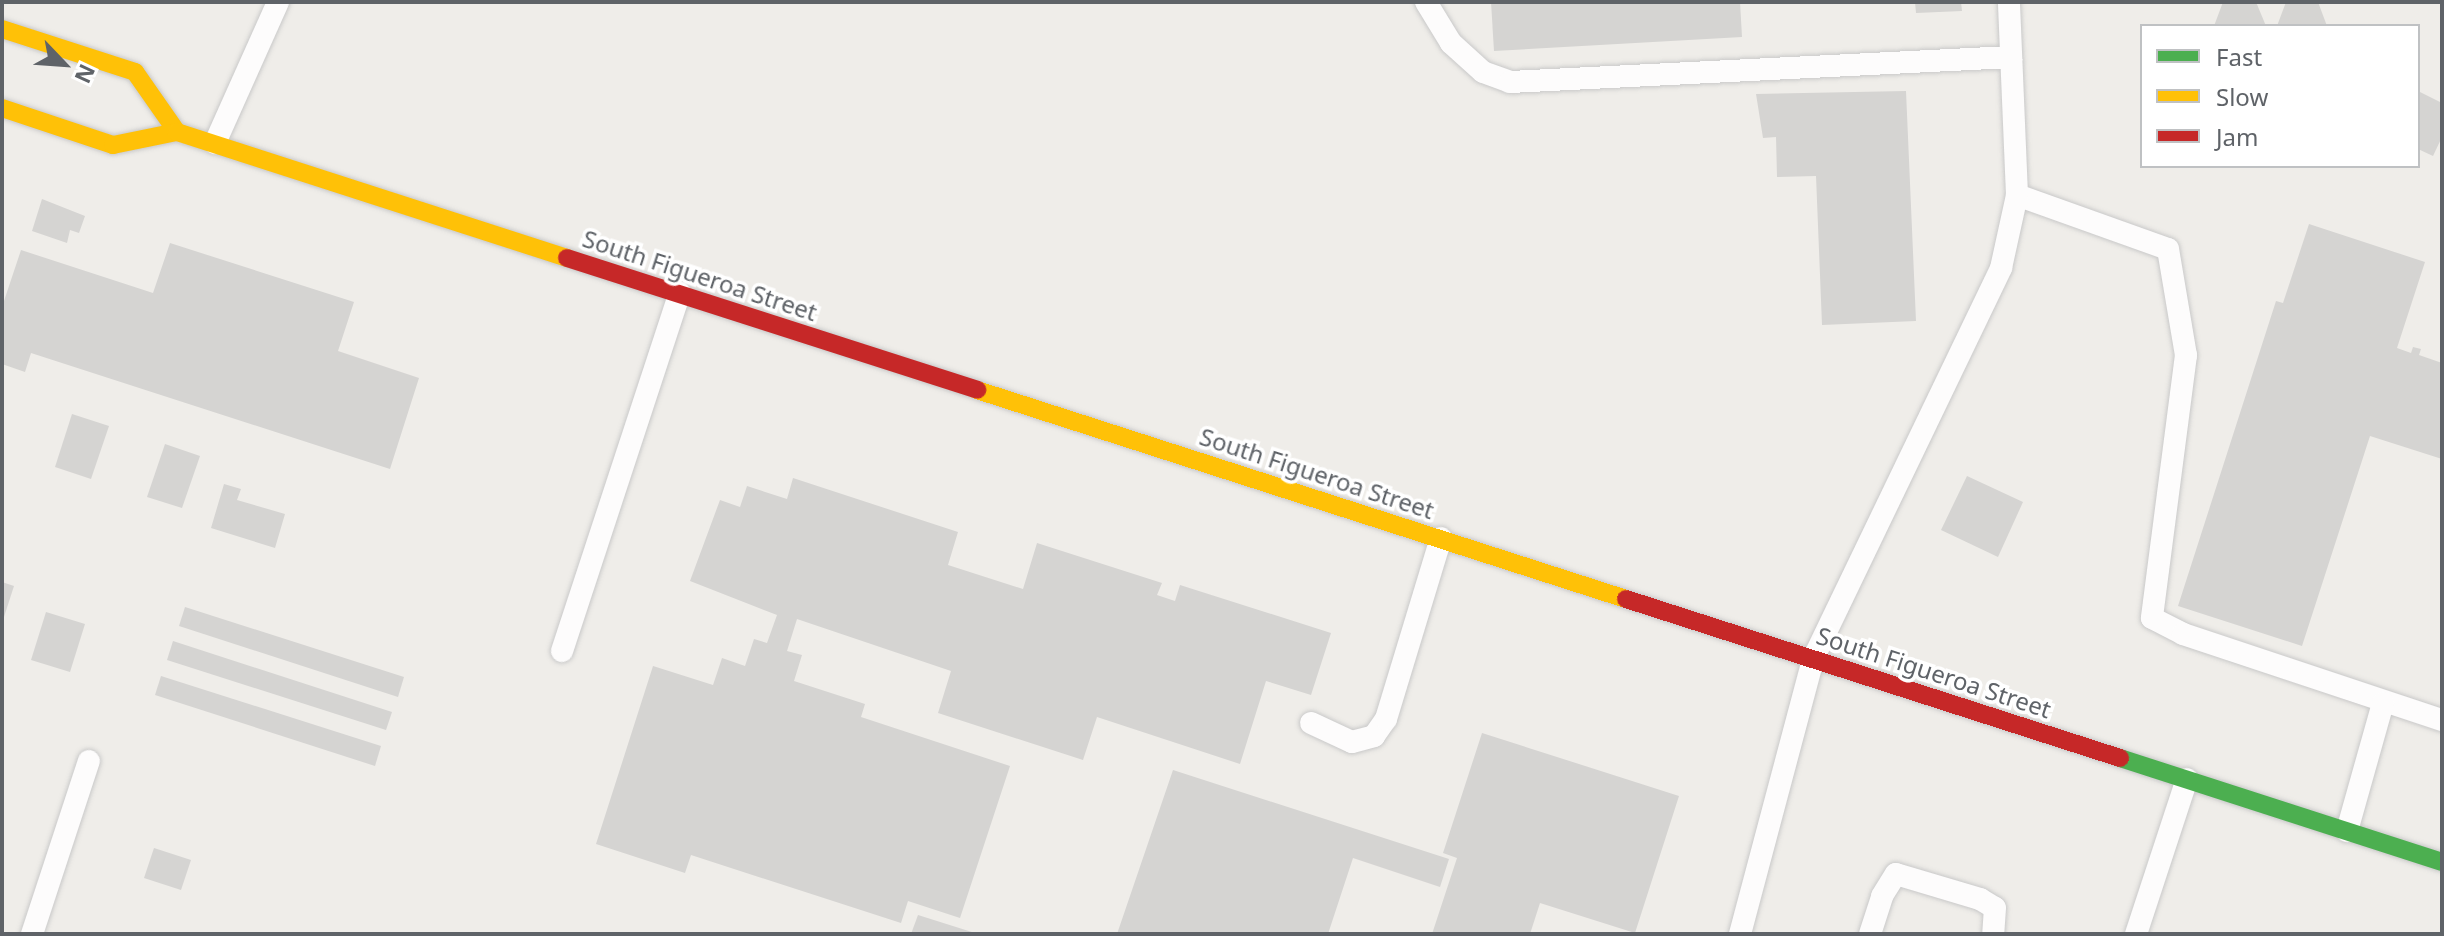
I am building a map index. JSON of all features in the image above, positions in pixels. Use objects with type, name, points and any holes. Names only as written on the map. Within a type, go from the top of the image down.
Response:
[{"type":"main road","points":[[2,29],[135,72],[177,132]]},
{"type":"main road","name":"South Figueroa Street","points":[[2,108],[113,145],[177,132],[215,143],[2442,862]]},
{"type":"lane","points":[[215,143],[278,2]]},
{"type":"lane","points":[[1426,2],[1451,43],[1483,72],[1510,82],[2011,57]]},
{"type":"lane","points":[[1740,934],[1813,659],[2001,268],[2017,195],[2009,2]]},
{"type":"lane","points":[[2017,195],[2168,249],[2186,355],[2152,618],[2183,634],[2383,703],[2442,720]]},
{"type":"lane","points":[[562,651],[680,293]]},
{"type":"lane","points":[[1311,723],[1352,742],[1374,736],[1386,719],[1441,538]]},
{"type":"lane","points":[[2347,831],[2383,703]]},
{"type":"lane","points":[[32,934],[89,761]]},
{"type":"lane","points":[[2136,934],[2187,779]]},
{"type":"lane","points":[[1870,934],[1882,896],[1896,874],[1980,899],[1995,908],[1993,934]]},
{"type":"building","points":[[1491,2],[1740,2],[1742,37],[1494,51]]},
{"type":"building","points":[[1915,2],[1961,2],[1962,11],[1916,13]]},
{"type":"building","points":[[2223,2],[2256,2],[2265,24],[2215,24]]},
{"type":"building","points":[[2286,2],[2318,2],[2326,24],[2278,24]]},
{"type":"building","points":[[1906,91],[1916,321],[1822,325],[1816,176],[1777,177],[1776,137],[1763,138],[1756,94]]},
{"type":"building","points":[[2420,92],[2442,103],[2442,137],[2433,156],[2420,150]]},
{"type":"building","points":[[42,199],[85,216],[79,233],[70,230],[67,243],[32,231]]},
{"type":"building","points":[[2309,224],[2425,262],[2397,348],[2411,353],[2413,347],[2421,349],[2419,355],[2442,363],[2442,459],[2370,436],[2302,646],[2178,606],[2276,301],[2283,303]]},
{"type":"building","points":[[170,243],[354,302],[338,351],[419,378],[390,469],[31,353],[25,372],[2,364],[2,307],[21,250],[153,293]]},
{"type":"building","points":[[72,414],[109,426],[91,479],[55,467]]},
{"type":"building","points":[[165,444],[200,456],[182,508],[147,497]]},
{"type":"building","points":[[1967,476],[2023,502],[1998,557],[1941,530]]},
{"type":"building","points":[[793,478],[958,532],[948,565],[1023,589],[1037,543],[1162,583],[1157,595],[1175,601],[1180,585],[1331,633],[1311,695],[1266,681],[1240,764],[1097,717],[1083,760],[938,713],[951,671],[797,619],[787,651],[802,655],[794,681],[865,704],[861,717],[1010,766],[960,918],[908,901],[901,923],[691,855],[685,873],[596,844],[653,666],[713,685],[722,658],[745,666],[754,639],[767,643],[777,615],[690,581],[720,500],[740,507],[747,486],[787,499]]},
{"type":"building","points":[[224,484],[241,489],[237,500],[285,514],[275,548],[211,528]]},
{"type":"building","points":[[2,582],[14,586],[3,620],[2,620]]},
{"type":"building","points":[[185,607],[404,677],[398,697],[179,626]]},
{"type":"building","points":[[46,612],[85,624],[70,672],[31,660]]},
{"type":"building","points":[[173,641],[392,712],[386,730],[167,660]]},
{"type":"building","points":[[161,676],[381,746],[375,766],[155,695]]},
{"type":"building","points":[[1482,733],[1679,796],[1635,933],[1540,903],[1530,934],[1432,934],[1457,858],[1443,853]]},
{"type":"building","points":[[1173,770],[1449,859],[1440,887],[1353,858],[1328,934],[1117,934]]},
{"type":"building","points":[[154,848],[191,860],[181,890],[144,878]]},
{"type":"building","points":[[918,915],[975,933],[975,934],[911,934]]},
{"type":"traffic: fast","points":[[2120,758],[2442,862]]},
{"type":"traffic: slow","points":[[2,29],[135,72],[177,132]]},
{"type":"traffic: slow","points":[[2,108],[113,145],[177,132],[567,258]]},
{"type":"traffic: slow","points":[[977,390],[1626,599]]},
{"type":"traffic: jam","points":[[567,258],[977,390]]},
{"type":"traffic: jam","points":[[1626,599],[2120,758]]}]
